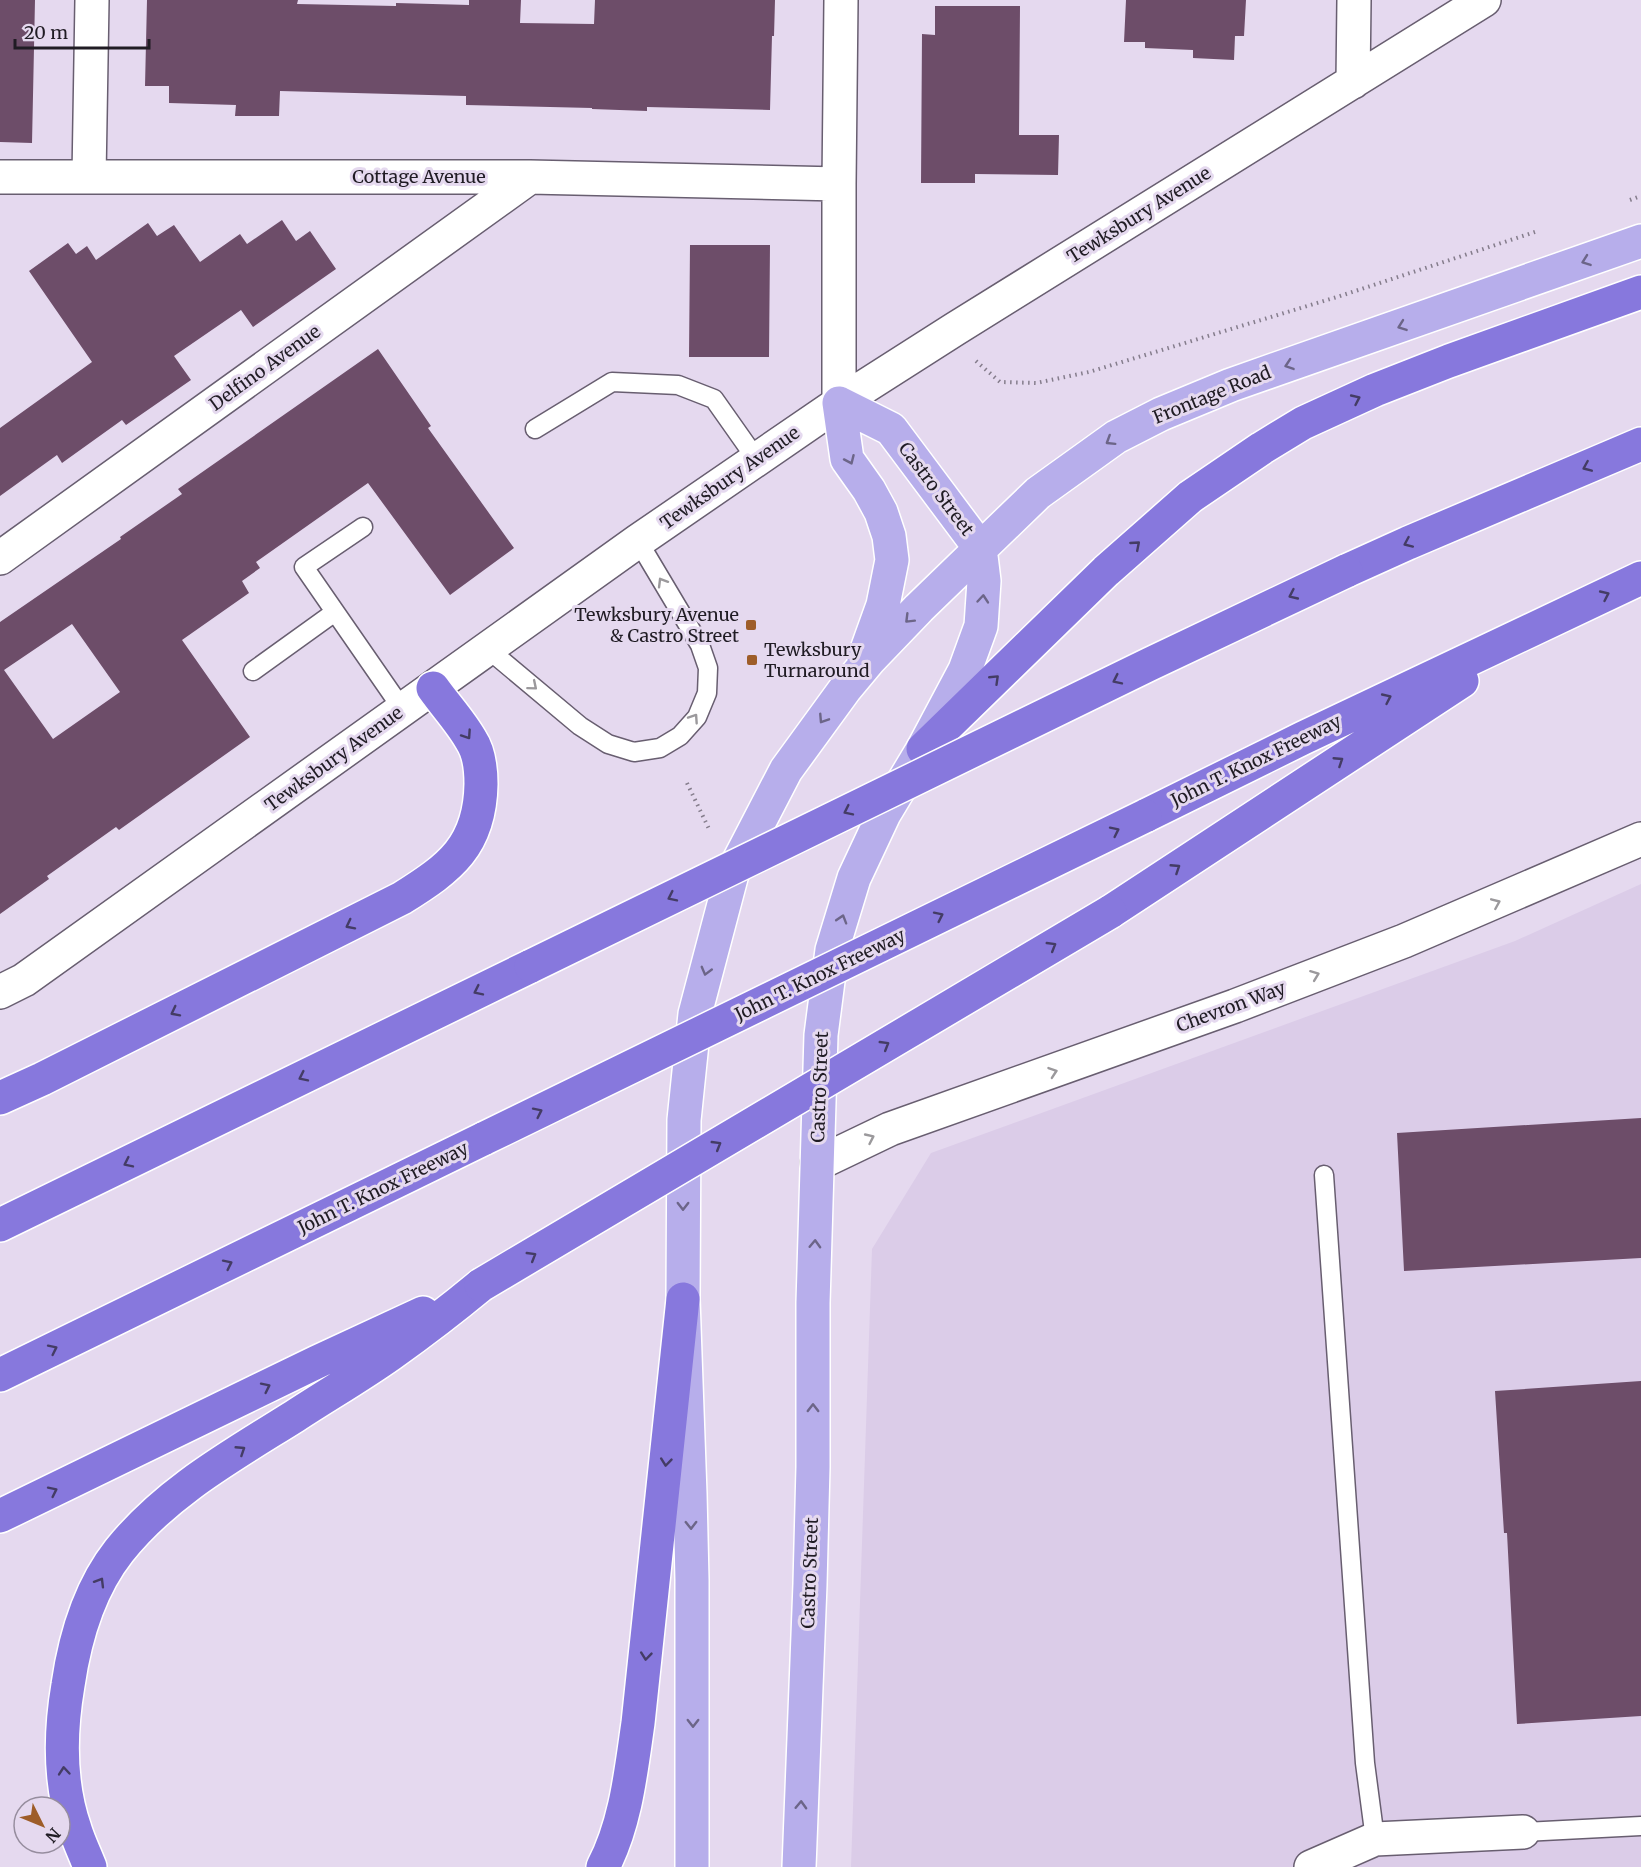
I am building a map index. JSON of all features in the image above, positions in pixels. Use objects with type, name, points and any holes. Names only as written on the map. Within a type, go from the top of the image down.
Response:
[{"type":"highway","points":[[923,749],[1106,571],[1190,497],[1262,448],[1304,423],[1375,390],[1641,292]]},
{"type":"highway","points":[[0,1226],[1150,664],[1418,538],[1641,444]]},
{"type":"highway","name":"John T. Knox Freeway","points":[[0,1375],[1303,738],[1641,578]]},
{"type":"highway","points":[[0,1516],[317,1362],[481,1286],[1110,912],[1569,612]]},
{"type":"highway","points":[[0,1098],[402,898],[439,875],[463,849],[476,823],[481,796],[481,770],[472,741],[433,688]]},
{"type":"highway","points":[[90,1867],[74,1828],[65,1785],[62,1747],[64,1707],[80,1627],[96,1587],[118,1552],[143,1523],[192,1483],[389,1356],[481,1286]]},
{"type":"highway","points":[[603,1867],[612,1850],[621,1820],[638,1723],[682,1299]]},
{"type":"main road","name":"Frontage Road","points":[[858,673],[980,548],[1038,493],[1116,437],[1161,414],[1242,381],[1641,241]]},
{"type":"main road","name":"Castro Street","points":[[799,1867],[812,1490],[813,1303],[821,1035],[832,950],[854,878],[884,814],[923,749],[965,670],[981,626],[984,581],[980,548],[891,429],[839,403]]},
{"type":"main road","points":[[692,1867],[691,1548],[682,1299],[684,1120],[695,1014],[732,874],[786,770],[858,673],[883,604],[892,560],[889,536],[869,490],[847,459],[839,403]]},
{"type":"street","points":[[89,177],[92,0]]},
{"type":"street","points":[[839,403],[842,0]]},
{"type":"street","points":[[1353,82],[1354,0]]},
{"type":"street","name":"Tewksbury Avenue","points":[[0,992],[24,980],[638,541],[839,403],[1484,0]]},
{"type":"street","name":"Cottage Avenue","points":[[0,177],[530,177],[839,184]]},
{"type":"street","name":"Delfino Avenue","points":[[0,558],[530,177]]},
{"type":"street","name":"Chevron Way","points":[[818,1164],[890,1129],[1203,1018],[1339,966],[1487,906],[1641,839]]},
{"type":"street","points":[[1311,1867],[1375,1839],[1523,1832]]},
{"type":"lane","points":[[535,429],[612,382],[678,384],[714,399],[757,460]]},
{"type":"lane","points":[[363,526],[304,567],[402,710]]},
{"type":"lane","points":[[488,649],[580,726],[608,744],[634,752],[660,748],[680,736],[697,717],[707,693],[708,668],[700,645],[638,541]]},
{"type":"lane","points":[[253,671],[335,612]]},
{"type":"lane","points":[[1324,1175],[1364,1752],[1375,1839]]},
{"type":"lane","points":[[1523,1832],[1641,1826]]},
{"type":"path","points":[[1620,203],[1641,196]]},
{"type":"path","points":[[975,360],[1000,382],[1036,383],[1089,372],[1337,297],[1546,229]]},
{"type":"shaded area","points":[[1641,884],[1641,1867],[851,1867],[872,1249],[931,1153],[1515,941]]},
{"type":"building","points":[[0,0],[35,0],[32,143],[0,142]]},
{"type":"building","points":[[147,0],[298,0],[297,4],[396,6],[396,3],[469,5],[469,0],[521,0],[520,23],[594,24],[595,0],[775,0],[770,110],[647,107],[647,111],[466,105],[466,96],[280,91],[279,116],[235,116],[236,105],[169,103],[169,86],[145,86]]},
{"type":"building","points":[[1126,0],[1246,0],[1244,36],[1235,36],[1234,60],[1193,58],[1193,50],[1145,48],[1145,42],[1124,42]]},
{"type":"building","points":[[935,6],[1020,6],[1019,135],[1059,135],[1058,175],[975,174],[975,183],[921,183],[922,34],[935,35]]},
{"type":"building","points":[[282,220],[296,241],[310,231],[336,269],[253,327],[241,310],[174,356],[191,380],[126,425],[122,420],[62,463],[57,455],[0,496],[0,428],[92,362],[29,271],[68,243],[76,254],[87,246],[96,260],[148,223],[157,236],[174,225],[200,262],[240,234],[247,244]]},
{"type":"building","points":[[690,245],[770,245],[769,357],[689,357]]},
{"type":"building","points":[[378,349],[431,426],[428,428],[514,548],[450,595],[368,483],[256,562],[260,568],[242,581],[249,593],[182,640],[250,737],[119,830],[116,827],[47,876],[49,879],[0,914],[0,622],[182,494],[178,489]],"holes":[[[72,624],[120,692],[53,739],[4,670]]]},
{"type":"building","points":[[1641,1118],[1641,1258],[1404,1271],[1397,1133]]},
{"type":"building","points":[[1641,1381],[1641,1716],[1517,1724],[1507,1533],[1504,1533],[1495,1391]]},
{"type":"place","name":"Tewksbury Avenue & Castro Street","points":[[751,625]]},
{"type":"place","name":"Tewksbury Turnaround","points":[[752,660]]}]
